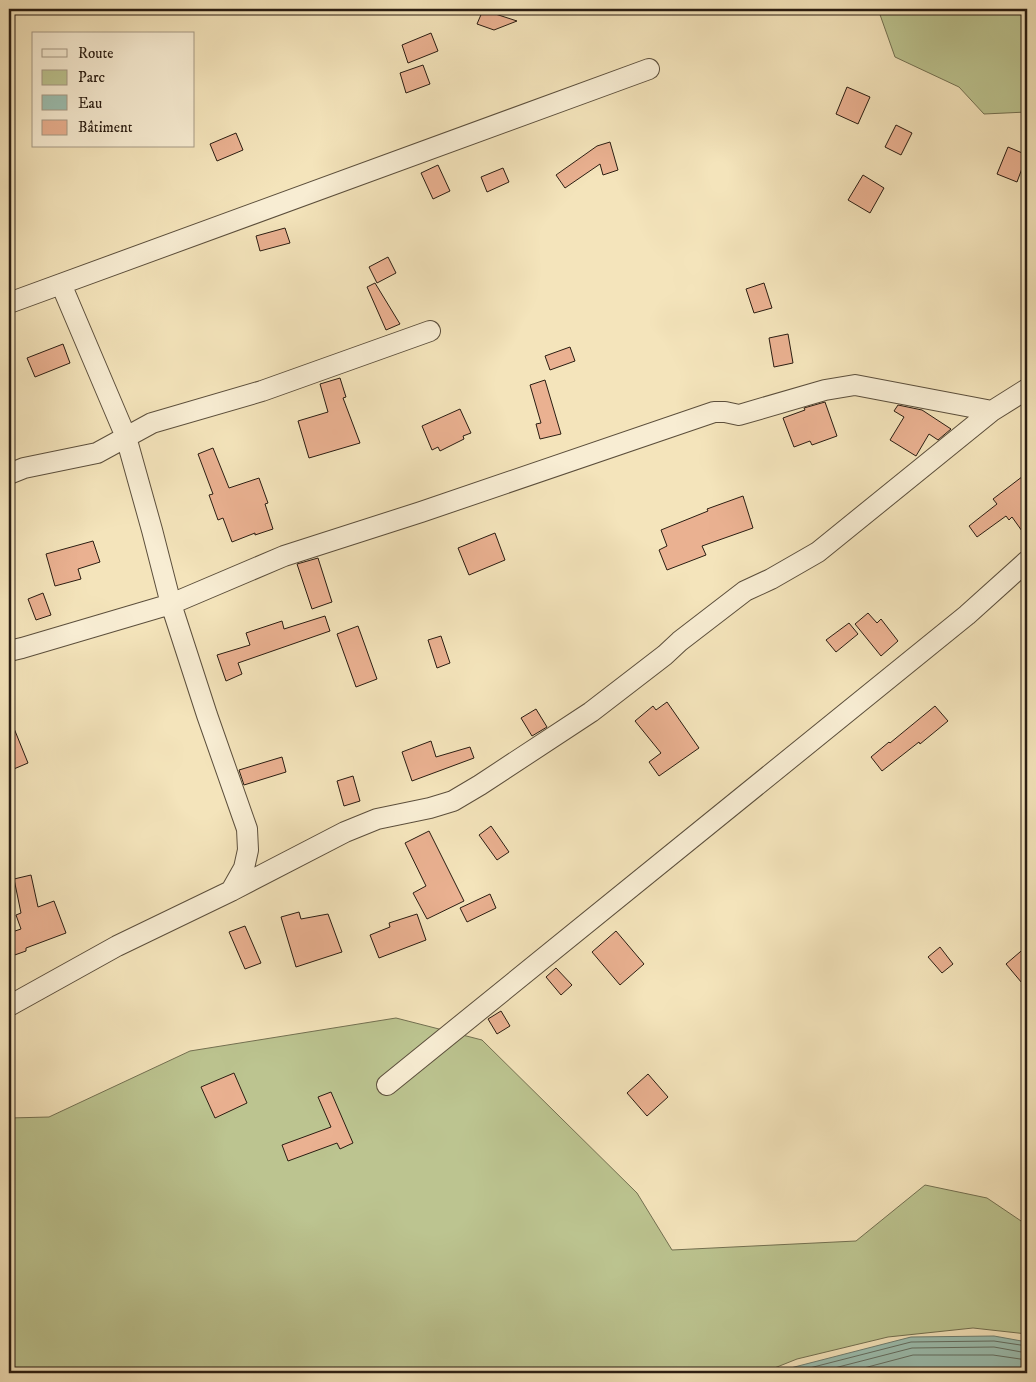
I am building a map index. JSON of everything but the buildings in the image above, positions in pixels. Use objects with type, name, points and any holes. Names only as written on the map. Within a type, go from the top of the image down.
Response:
[{"type":"street","points":[[9,303],[649,69]]},
{"type":"street","points":[[61,284],[126,437],[171,604],[207,716],[247,829],[248,850],[244,868],[231,891]]},
{"type":"street","points":[[9,474],[24,468],[97,453],[152,423],[262,391],[430,332]]},
{"type":"street","points":[[9,651],[171,604],[284,556],[346,537],[714,412],[739,415],[825,390],[855,385],[992,411]]},
{"type":"street","points":[[9,1006],[117,946],[231,891],[345,832],[377,819],[430,808],[453,801],[480,785],[591,712],[665,656],[680,641],[745,591],[771,579],[818,552],[992,411],[1027,389]]},
{"type":"street","points":[[387,1085],[967,615],[1027,561]]},
{"type":"green space","points":[[878,9],[1027,9],[1027,112],[984,114],[959,87],[895,57]]},
{"type":"green space","points":[[396,1018],[482,1040],[637,1193],[672,1250],[856,1241],[925,1185],[987,1198],[1027,1225],[1027,1334],[973,1328],[888,1337],[797,1359],[762,1373],[9,1373],[9,1118],[49,1117],[190,1051]]},
{"type":"water","points":[[994,1336],[1027,1342],[1027,1373],[771,1373],[911,1337]]}]
